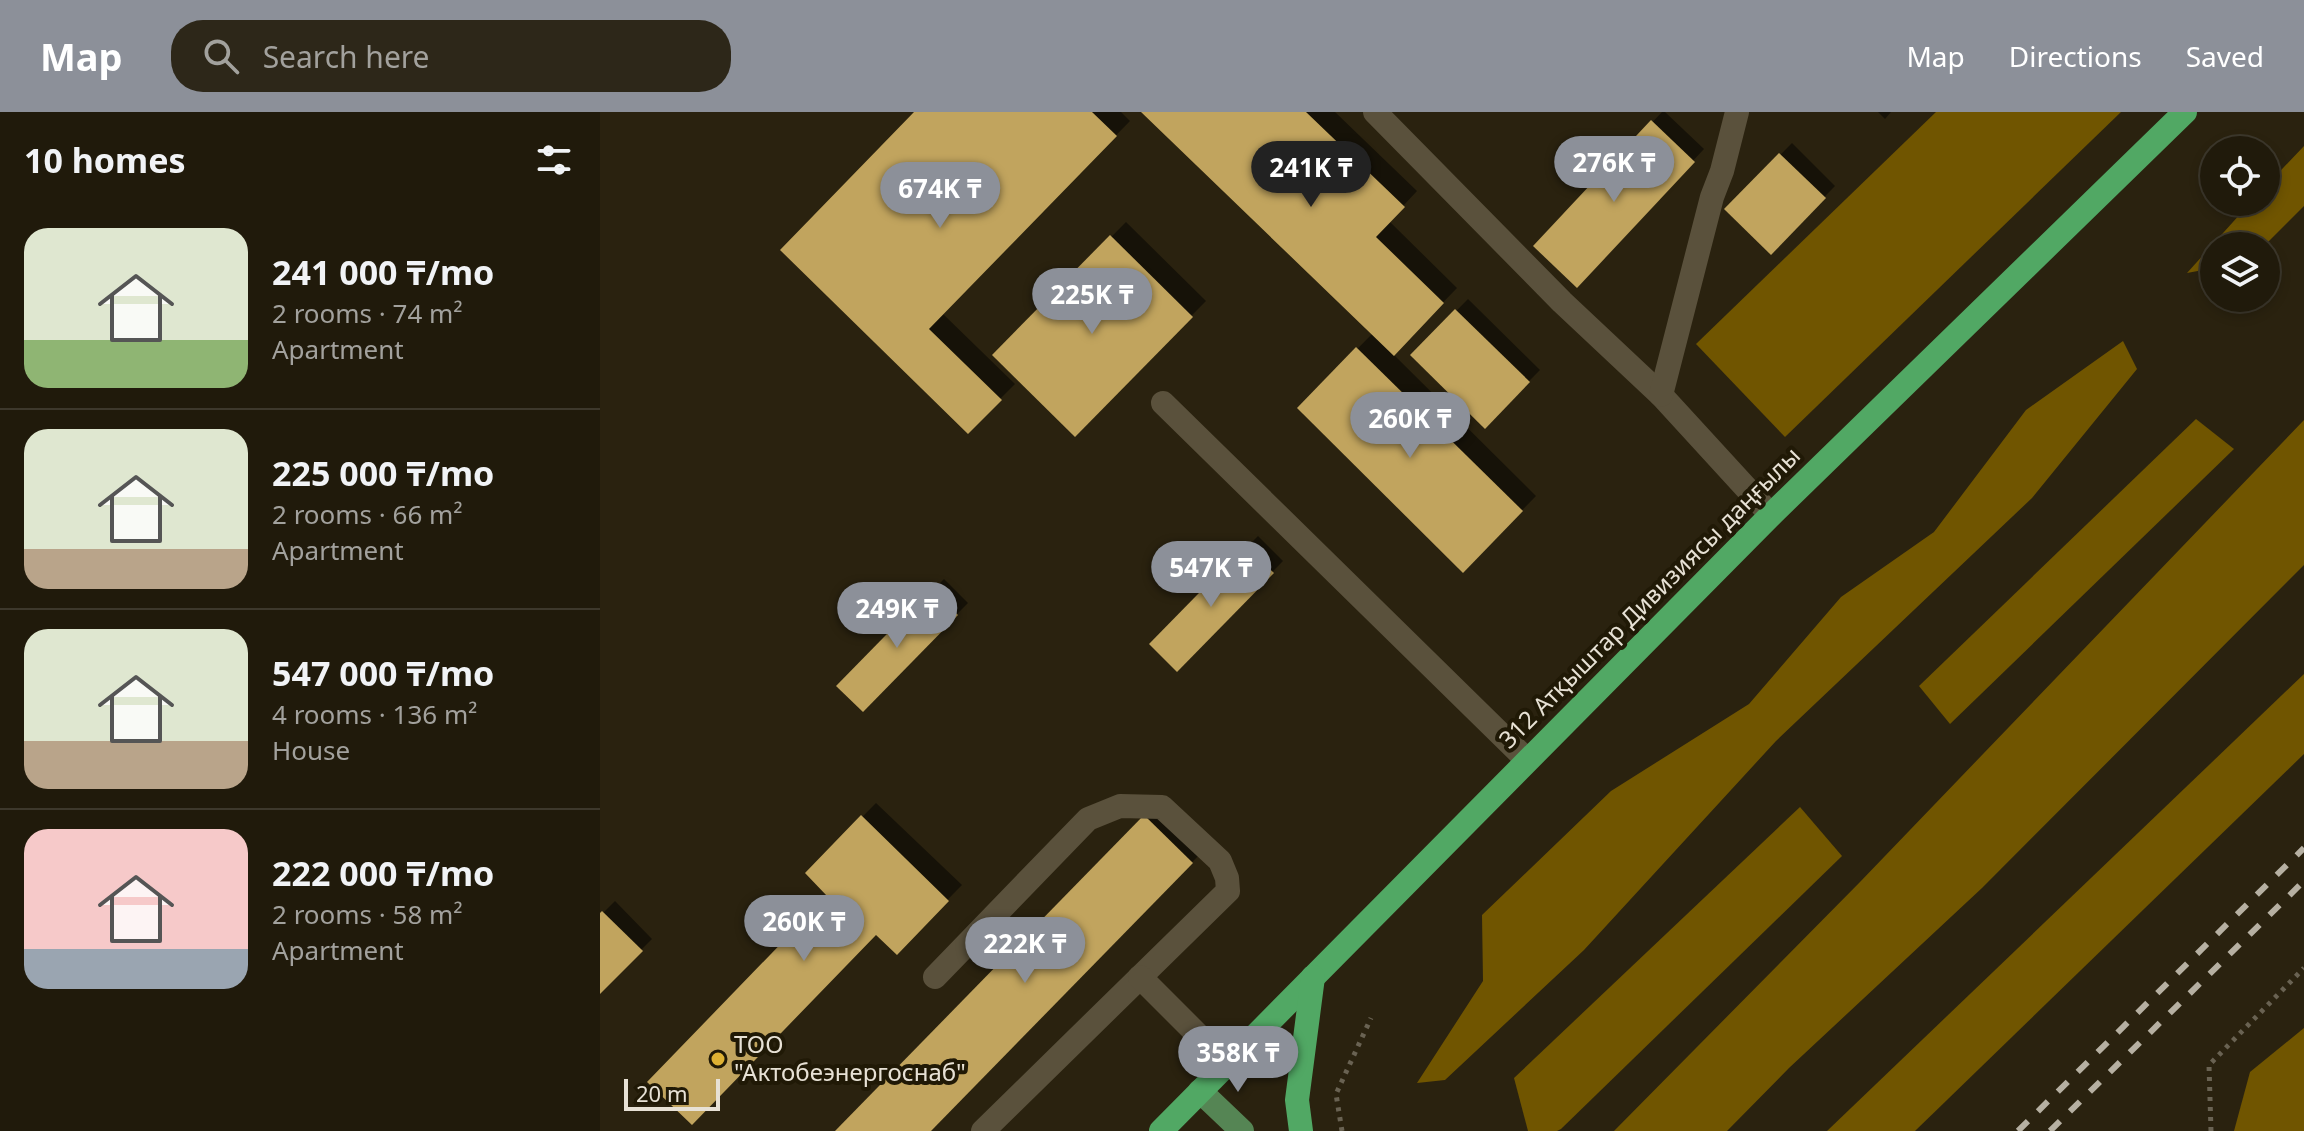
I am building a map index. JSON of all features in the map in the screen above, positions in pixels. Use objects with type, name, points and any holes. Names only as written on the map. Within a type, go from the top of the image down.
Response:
[{"type":"highway","name":"312 Атқыштар Дивизиясы даңғылы","points":[[1170,1128],[1200,1091],[1771,515],[2185,112]]},
{"type":"highway","points":[[1301,1131],[1297,1100],[1313,977]]},
{"type":"main road","points":[[1200,1091],[1242,1131]]},
{"type":"lane","points":[[1375,112],[1562,302],[1661,395],[1771,515]]},
{"type":"lane","points":[[1661,395],[1737,112]]},
{"type":"lane","points":[[1163,403],[1527,760]]},
{"type":"lane","points":[[935,977],[1088,819],[1120,806],[1162,807],[1220,861],[1227,878],[1228,891],[983,1131]]},
{"type":"lane","points":[[1140,977],[1227,1064]]},
{"type":"path","points":[[2211,1131],[2209,1065],[2304,968]]},
{"type":"path","points":[[1342,1131],[1336,1094],[1371,1018]]},
{"type":"shaded area","points":[[1936,112],[2121,112],[1785,437],[1696,344]]},
{"type":"shaded area","points":[[2304,146],[2304,206],[2278,232],[2224,232],[2238,216],[2280,216],[2280,171]]},
{"type":"shaded area","points":[[2200,259],[2200,271],[2187,273]]},
{"type":"shaded area","points":[[2123,341],[2137,369],[2032,498],[1776,741],[1584,950],[1445,1080],[1417,1083],[1483,981],[1482,915],[1611,791],[1749,704],[1841,597],[1934,532],[2026,410]]},
{"type":"shaded area","points":[[2196,419],[2234,449],[1950,724],[1919,686]]},
{"type":"shaded area","points":[[2304,420],[2304,565],[1982,888],[1789,1068],[1727,1131],[1614,1131],[1860,882]]},
{"type":"shaded area","points":[[2304,674],[2304,754],[1915,1131],[1827,1131]]},
{"type":"shaded area","points":[[1800,807],[1842,856],[1561,1129],[1528,1131],[1514,1078]]},
{"type":"shaded area","points":[[2304,1028],[2304,1131],[2234,1131],[2250,1072]]},
{"type":"building","points":[[914,112],[1092,112],[1117,136],[929,329],[1002,400],[968,434],[780,250]]},
{"type":"building","points":[[1141,112],[1306,112],[1405,207],[1376,237],[1444,303],[1394,356]]},
{"type":"building","points":[[1651,120],[1695,162],[1577,288],[1533,246]]},
{"type":"building","points":[[1779,153],[1826,198],[1771,255],[1724,209]]},
{"type":"building","points":[[1110,235],[1193,317],[1075,437],[992,355]]},
{"type":"building","points":[[1455,309],[1530,382],[1485,429],[1410,355]]},
{"type":"building","points":[[1356,347],[1523,511],[1463,573],[1297,408]]},
{"type":"building","points":[[1245,546],[1274,573],[1177,672],[1149,644]]},
{"type":"building","points":[[931,589],[958,615],[863,712],[836,686]]},
{"type":"building","points":[[861,815],[949,901],[897,955],[876,935],[692,1125],[647,1082],[827,896],[805,873]]},
{"type":"building","points":[[1144,815],[1193,863],[931,1131],[835,1131]]},
{"type":"building","points":[[602,911],[643,951],[600,994],[600,913]]},
{"type":"railway","points":[[2018,1131],[2304,848]]},
{"type":"railway","points":[[2050,1131],[2304,881]]},
{"type":"place","name":"ТОО \"Актобеэнергоснаб\"","points":[[718,1059]]}]
